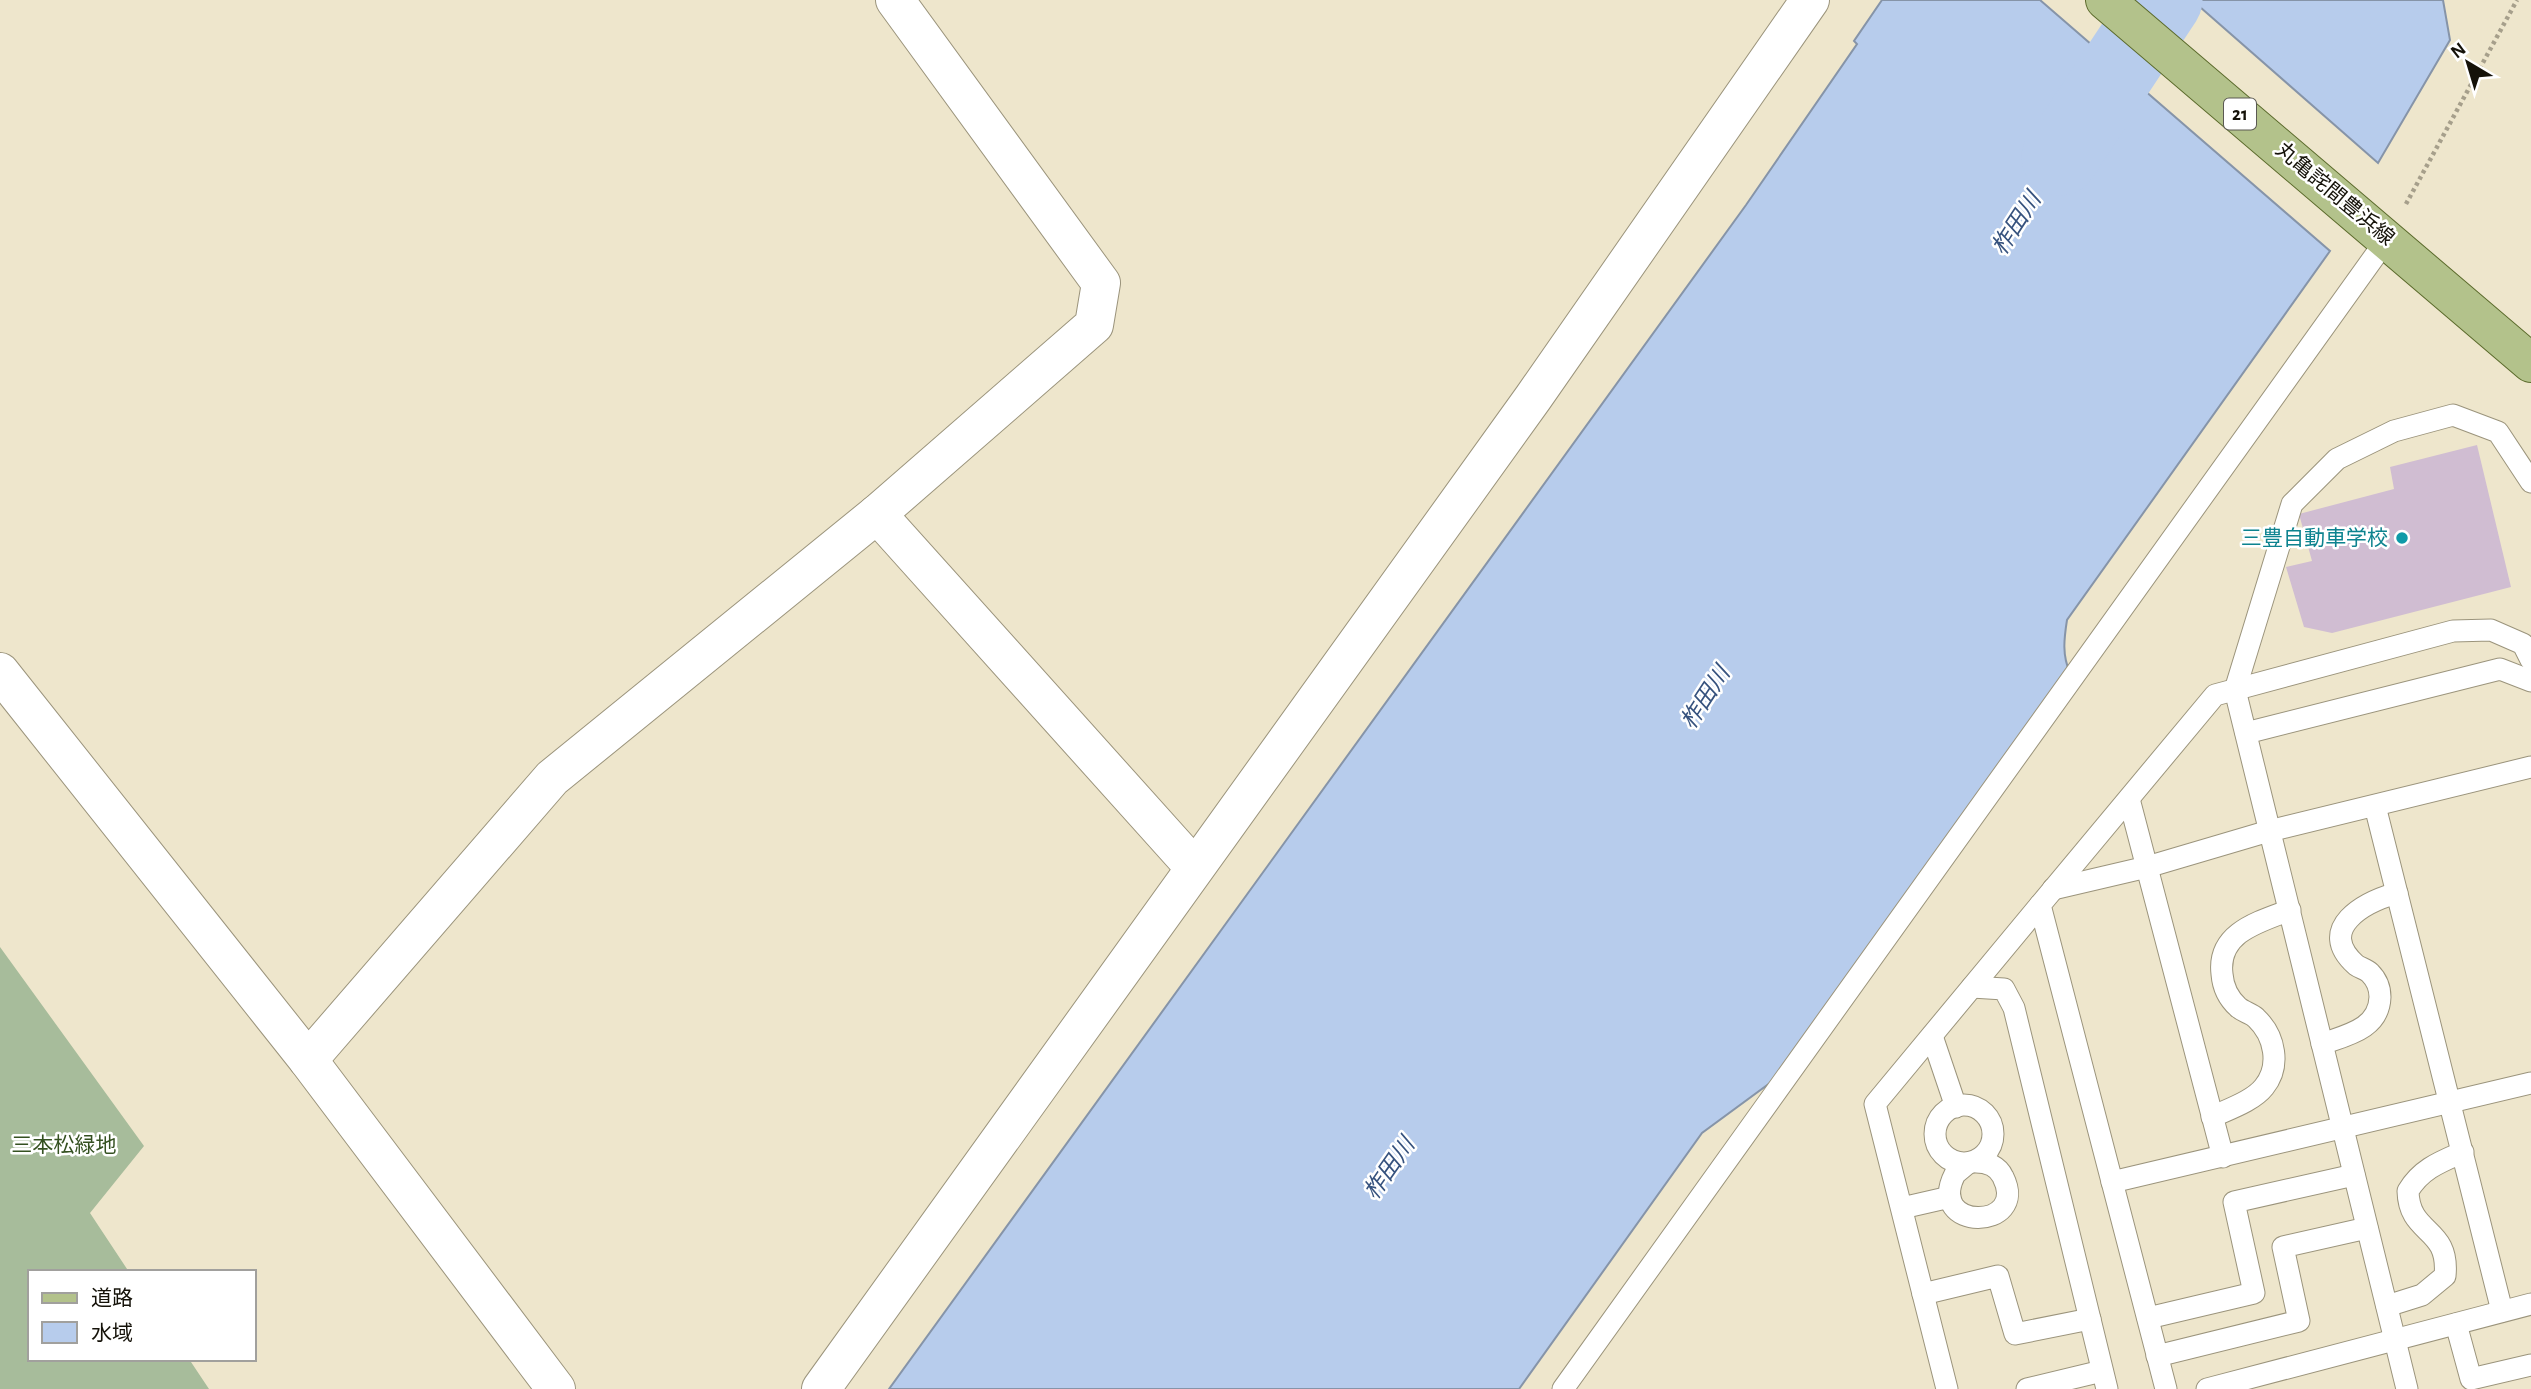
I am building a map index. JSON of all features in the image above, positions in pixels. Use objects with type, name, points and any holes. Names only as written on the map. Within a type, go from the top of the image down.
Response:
[{"type":"main road","name":"丸亀詫間豊浜線","points":[[2105,0],[2531,363]]},
{"type":"street","points":[[308,1060],[552,778],[877,514],[1094,325],[1101,283],[895,0]]},
{"type":"street","points":[[821,1389],[1533,398],[1810,0]]},
{"type":"street","points":[[877,514],[1194,867]]},
{"type":"street","points":[[0,672],[308,1060],[556,1389]]},
{"type":"lane","points":[[1563,1389],[2381,233]]},
{"type":"lane","points":[[2407,1389],[2235,690],[2292,504],[2337,459],[2395,431],[2453,415],[2498,432],[2531,482]]},
{"type":"lane","points":[[1947,1389],[1875,1104],[2215,695],[2453,631],[2491,630],[2523,644],[2531,660]]},
{"type":"lane","points":[[2246,733],[2500,669],[2531,681]]},
{"type":"lane","points":[[2047,897],[2269,831],[2531,767]]},
{"type":"lane","points":[[2129,799],[2223,1157]]},
{"type":"lane","points":[[2375,806],[2502,1311]]},
{"type":"lane","points":[[2322,1044],[2357,1032],[2368,1024],[2378,1011],[2380,995],[2377,982],[2350,957],[2341,942],[2342,935],[2352,912],[2369,901],[2397,893]]},
{"type":"lane","points":[[2047,897],[2112,1182],[2166,1389]]},
{"type":"lane","points":[[2213,1116],[2249,1099],[2264,1087],[2274,1067],[2274,1051],[2268,1032],[2255,1016],[2239,1009],[2227,995],[2221,957],[2231,938],[2255,923],[2290,911]]},
{"type":"lane","points":[[1972,987],[2004,989],[2014,1008],[2104,1380],[2027,1389]]},
{"type":"lane","points":[[1932,1036],[1956,1107]]},
{"type":"lane","points":[[2112,1182],[2531,1083]]},
{"type":"lane","points":[[1972,1163],[1949,1159],[1942,1153],[1934,1135],[1940,1117],[1956,1107],[1975,1107],[1983,1112],[1992,1129],[1989,1147],[1972,1163],[1960,1168],[1951,1181],[1950,1197],[1954,1206],[1968,1217],[1986,1218],[2002,1208],[2007,1190],[2001,1173],[1986,1162],[1972,1163]]},
{"type":"lane","points":[[2387,1306],[2422,1295],[2445,1276],[2445,1251],[2438,1238],[2419,1225],[2413,1215],[2408,1191],[2415,1179],[2432,1165],[2463,1153]]},
{"type":"lane","points":[[2148,1318],[2254,1293],[2234,1202],[2354,1175]]},
{"type":"lane","points":[[1902,1208],[1950,1197]]},
{"type":"lane","points":[[2157,1356],[2299,1321],[2283,1247],[2367,1228]]},
{"type":"lane","points":[[1923,1294],[1998,1276],[2015,1334],[2090,1319]]},
{"type":"lane","points":[[2207,1389],[2531,1304]]},
{"type":"lane","points":[[2456,1324],[2472,1378],[2531,1364]]},
{"type":"path","points":[[2381,233],[2517,0]]},
{"type":"green space","name":"三本松緑地","points":[[0,947],[144,1146],[90,1213],[128,1270],[28,1270],[28,1361],[190,1361],[209,1389],[0,1389]]},
{"type":"water","points":[[1882,0],[2040,0],[2330,251],[2067,620],[2064,647],[2070,673],[1774,1080],[1702,1133],[1519,1389],[889,1389],[1746,205],[1857,44],[1854,41]]},
{"type":"water","points":[[2192,0],[2443,0],[2450,40],[2378,163]]},
{"type":"building","name":"三豊自動車学校","points":[[2477,445],[2511,587],[2332,633],[2304,627],[2286,567],[2312,561],[2299,514],[2394,489],[2390,467]]},
{"type":"waterway","name":"柞田川","points":[[2060,157],[2164,0]]},
{"type":"place","name":"三豊自動車学校","points":[[2402,538]]}]
